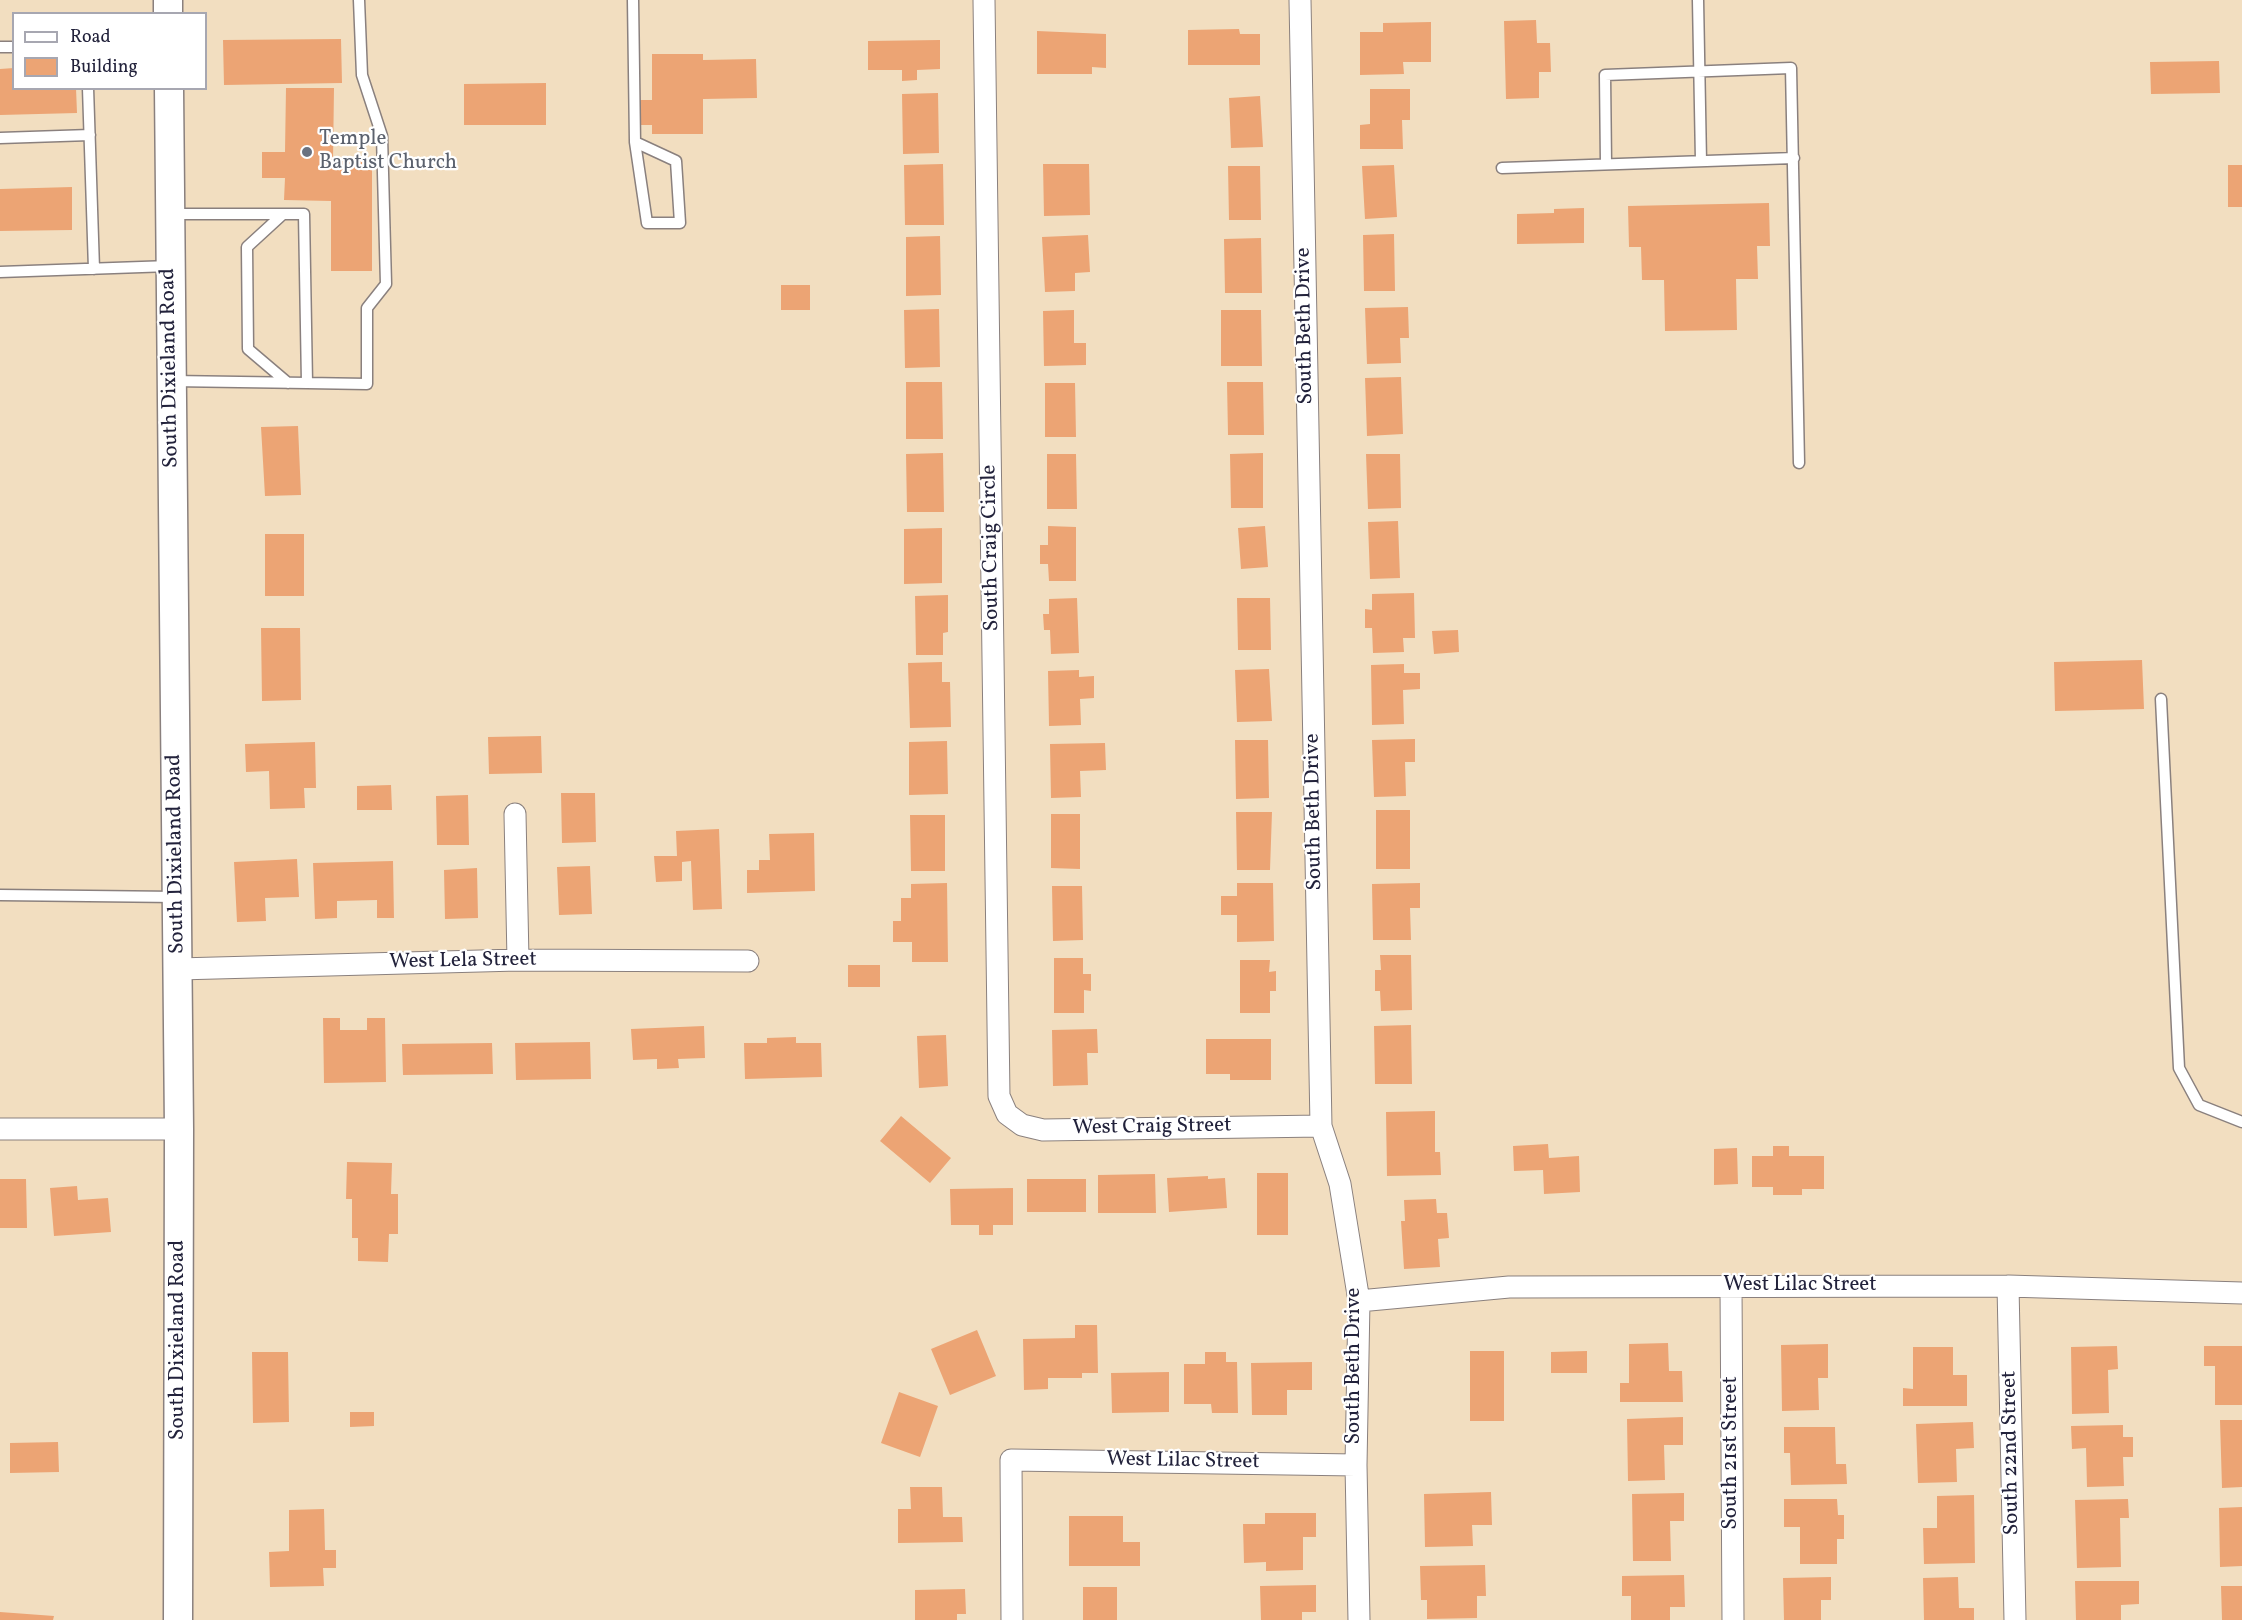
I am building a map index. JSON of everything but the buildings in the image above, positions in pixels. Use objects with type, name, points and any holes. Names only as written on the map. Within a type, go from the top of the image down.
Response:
[{"type":"main road","name":"South Dixieland Road","points":[[169,90],[179,1129],[178,1620]]},
{"type":"street","name":"South Craig Circle","points":[[984,0],[999,1096]]},
{"type":"street","name":"South Beth Drive","points":[[1300,0],[1321,1126],[1340,1184],[1359,1301],[1356,1465],[1359,1620]]},
{"type":"street","points":[[515,814],[518,960]]},
{"type":"street","name":"West Lela Street","points":[[178,969],[518,960],[748,961]]},
{"type":"street","name":"West Craig Street","points":[[999,1096],[1007,1114],[1022,1125],[1042,1130],[1321,1126]]},
{"type":"street","points":[[0,1129],[179,1129]]},
{"type":"street","name":"South 21st Street","points":[[1731,1286],[1733,1620]]},
{"type":"street","name":"West Lilac Street","points":[[1359,1301],[1509,1287],[2008,1286],[2242,1293]]},
{"type":"street","name":"South 22nd Street","points":[[2008,1286],[2015,1620]]},
{"type":"street","name":"West Lilac Street","points":[[1012,1620],[1011,1460],[1356,1465]]},
{"type":"lane","points":[[172,381],[367,384],[367,308],[386,284],[382,135],[362,75],[359,0]]},
{"type":"lane","points":[[633,0],[635,142],[647,223],[680,223],[676,160],[635,142]]},
{"type":"lane","points":[[1698,0],[1701,161]]},
{"type":"lane","points":[[1606,164],[1605,75],[1791,68],[1798,463]]},
{"type":"lane","points":[[88,90],[94,269]]},
{"type":"lane","points":[[0,138],[90,135]]},
{"type":"lane","points":[[1502,168],[1794,158]]},
{"type":"lane","points":[[170,214],[304,214],[307,383]]},
{"type":"lane","points":[[283,214],[247,247],[248,349],[288,383]]},
{"type":"lane","points":[[0,272],[170,266]]},
{"type":"lane","points":[[2161,699],[2178,1068],[2199,1105],[2242,1122]]},
{"type":"lane","points":[[0,896],[177,897]]},
{"type":"place","name":"Temple Baptist Church","points":[[307,152]]}]
